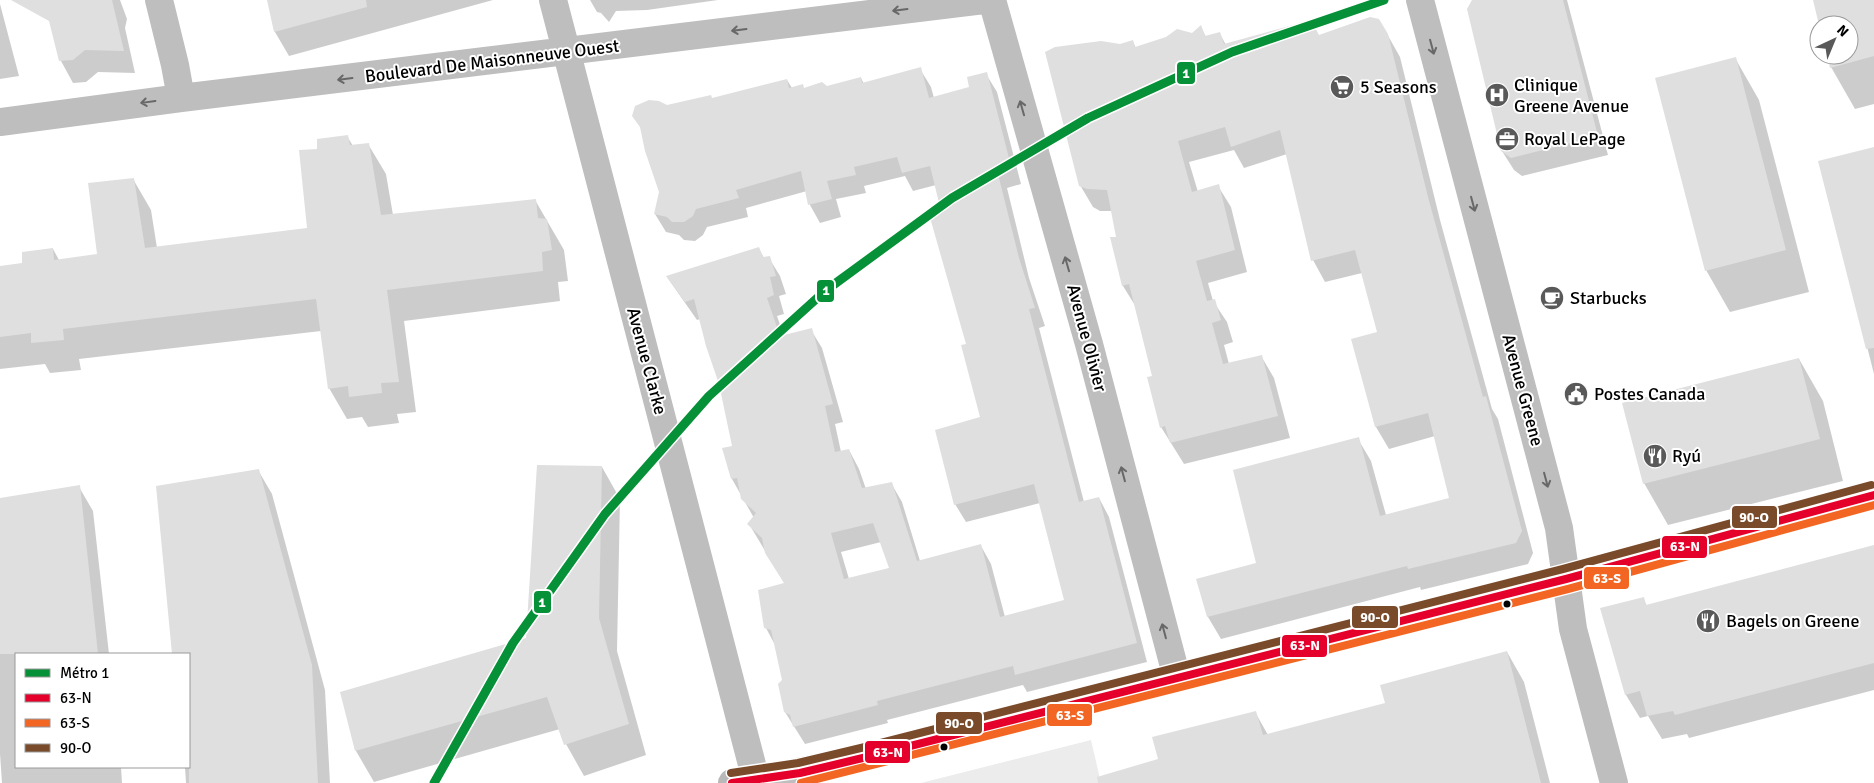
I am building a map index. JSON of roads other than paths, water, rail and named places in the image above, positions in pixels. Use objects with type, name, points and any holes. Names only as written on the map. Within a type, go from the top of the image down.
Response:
[{"type":"street","points":[[159,0],[181,98]]},
{"type":"street","name":"Avenue Clarke","points":[[554,0],[751,782]]},
{"type":"street","name":"Boulevard De Maisonneuve Ouest","points":[[0,122],[181,98],[984,0]]},
{"type":"street","name":"Avenue Olivier","points":[[992,0],[1089,344],[1177,678]]},
{"type":"street","name":"Avenue Greene","points":[[1420,0],[1559,528],[1573,629],[1614,783]]},
{"type":"street","points":[[751,782],[860,759],[1566,579],[1874,495]]},
{"type":"metro line","name":"1","points":[[434,783],[513,643],[605,514],[709,396],[825,291],[952,198],[1088,118],[1232,52],[1384,0]]},
{"type":"place","name":"5 Seasons","points":[[1342,87]]},
{"type":"place","name":"Clinique Greene Avenue","points":[[1497,95]]},
{"type":"place","name":"Royal LePage","points":[[1507,139]]},
{"type":"place","name":"Starbucks","points":[[1552,298]]},
{"type":"place","name":"Postes Canada","points":[[1576,394]]},
{"type":"place","name":"Ryú","points":[[1655,456]]},
{"type":"place","name":"Bagels on Greene","points":[[1708,621]]}]
